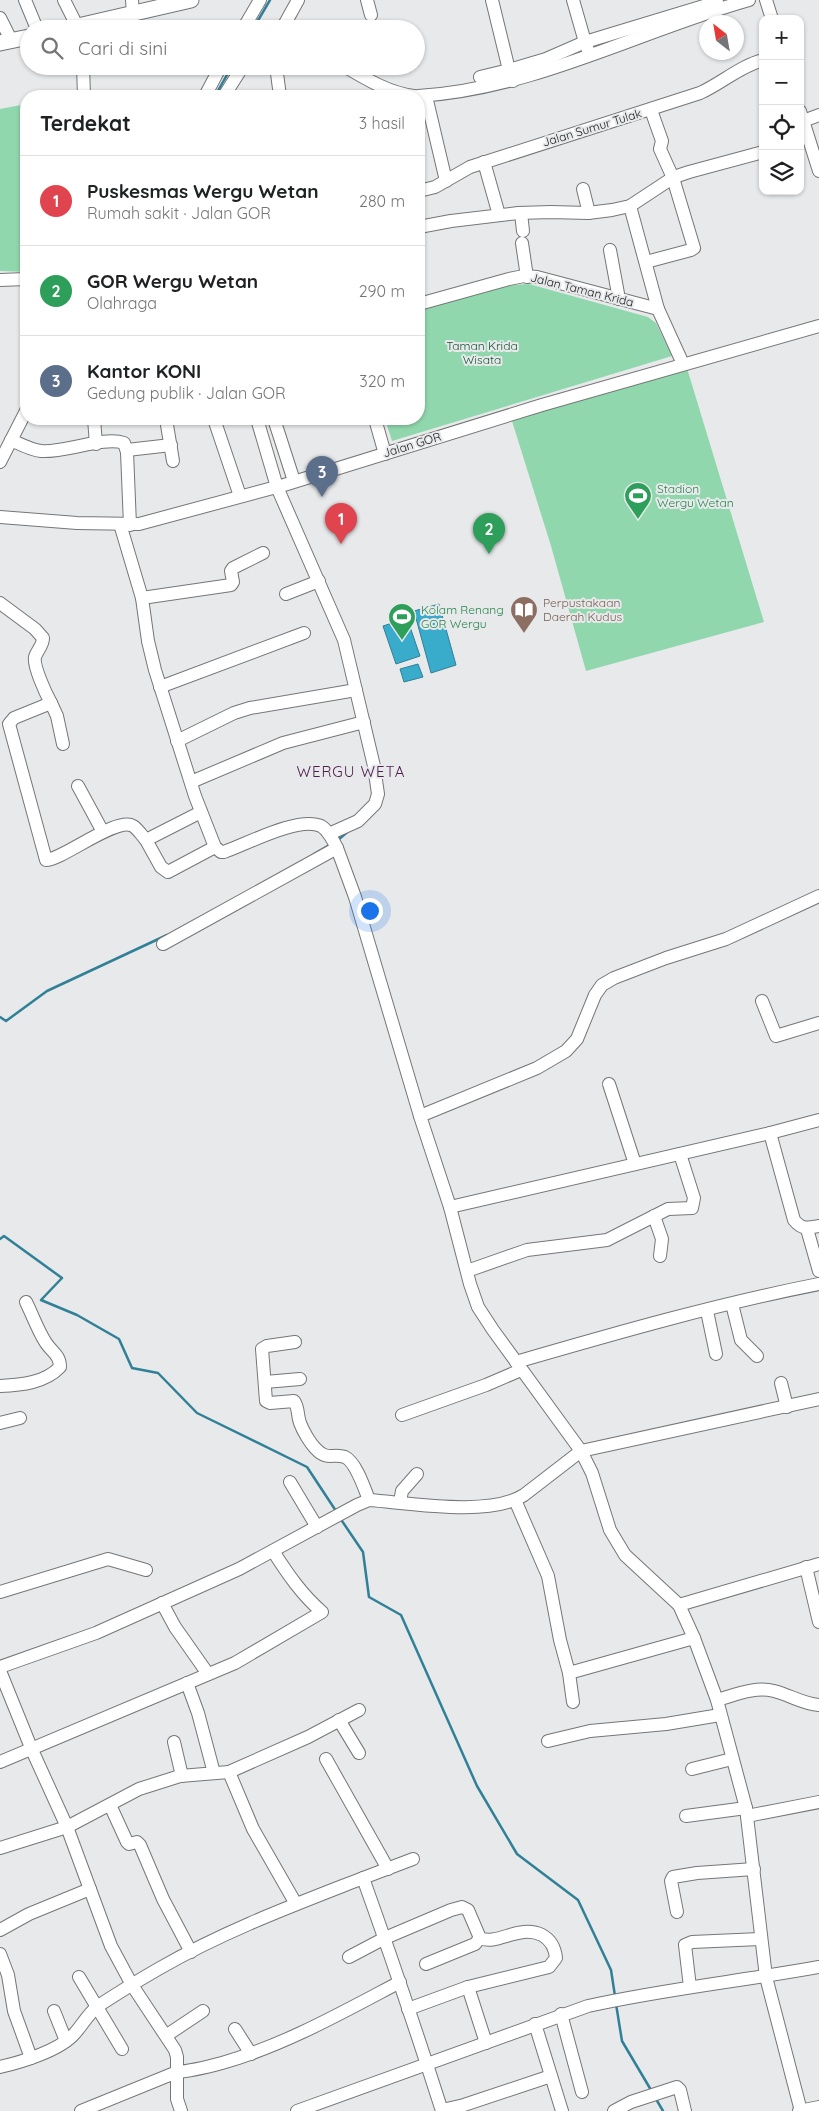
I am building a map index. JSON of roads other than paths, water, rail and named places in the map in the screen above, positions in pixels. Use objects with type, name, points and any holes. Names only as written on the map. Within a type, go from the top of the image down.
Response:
[{"type":"main road","points":[[96,20],[132,7],[191,0]]},
{"type":"main road","points":[[5,42],[20,39]]},
{"type":"street","points":[[25,0],[34,20]]},
{"type":"street","points":[[64,0],[73,20]]},
{"type":"street","points":[[248,20],[260,0]]},
{"type":"street","points":[[287,20],[298,0]]},
{"type":"street","points":[[367,0],[371,16]]},
{"type":"street","points":[[492,0],[511,75]]},
{"type":"street","points":[[572,0],[587,49]]},
{"type":"street","points":[[425,95],[478,89],[511,75],[722,0]]},
{"type":"street","points":[[587,49],[749,0]]},
{"type":"street","points":[[766,0],[771,15]]},
{"type":"street","points":[[0,18],[5,42]]},
{"type":"street","name":"Jalan Sumur Tulak","points":[[425,190],[435,187],[470,167],[484,162],[700,93],[722,82],[746,65],[759,61]]},
{"type":"street","points":[[83,75],[84,90]]},
{"type":"street","points":[[208,90],[216,75]]},
{"type":"street","points":[[228,90],[237,75]]},
{"type":"street","points":[[277,75],[279,90]]},
{"type":"street","points":[[361,75],[391,90]]},
{"type":"street","points":[[480,77],[511,75]]},
{"type":"street","points":[[646,262],[694,249],[673,178],[660,149],[662,141],[651,110]]},
{"type":"street","points":[[425,115],[446,181]]},
{"type":"street","points":[[804,116],[819,115]]},
{"type":"street","points":[[805,142],[819,171]]},
{"type":"street","points":[[425,226],[498,215],[551,212],[589,213],[630,206],[673,178],[759,153]]},
{"type":"street","points":[[484,162],[498,215]]},
{"type":"street","points":[[583,189],[589,213]]},
{"type":"street","points":[[630,206],[658,308],[683,364]]},
{"type":"street","points":[[522,213],[522,237],[527,276]]},
{"type":"street","points":[[610,250],[619,299]]},
{"type":"street","name":"Jalan Taman Krida","points":[[425,302],[509,279],[527,276],[658,308]]},
{"type":"street","points":[[0,280],[20,279]]},
{"type":"street","name":"Jalan GOR","points":[[0,517],[125,524],[283,485],[683,364],[819,326]]},
{"type":"street","points":[[0,462],[20,423]]},
{"type":"street","points":[[94,425],[96,444]]},
{"type":"street","points":[[167,425],[174,461]]},
{"type":"street","points":[[216,425],[240,496]]},
{"type":"street","points":[[163,944],[333,841],[358,821],[377,799],[374,766],[344,640],[319,582],[259,425]]},
{"type":"street","points":[[275,425],[283,485]]},
{"type":"street","points":[[377,425],[385,454]]},
{"type":"street","points":[[11,440],[39,451],[120,442],[124,444],[127,450],[125,524],[142,598],[148,641],[177,741],[215,847],[220,852],[224,852],[273,832],[303,825],[321,826],[333,841],[355,898],[420,1116],[450,1207],[478,1307],[492,1330],[581,1451],[592,1473],[610,1530],[625,1555],[679,1605],[694,1638],[717,1700],[746,1812],[766,1977],[800,2111],[819,2107]]},
{"type":"street","points":[[127,450],[171,446]]},
{"type":"street","points":[[142,598],[231,584],[233,582],[231,571],[233,568],[263,553]]},
{"type":"street","points":[[286,594],[319,582]]},
{"type":"street","points":[[0,603],[35,629],[43,638],[43,644],[36,654],[35,663],[57,716],[63,744]]},
{"type":"street","points":[[160,687],[304,632]]},
{"type":"street","points":[[177,741],[234,713],[250,708],[356,690]]},
{"type":"street","points":[[51,704],[5,723],[46,860],[54,858],[103,832],[130,824],[146,840],[161,867],[168,872],[215,847]]},
{"type":"street","points":[[191,782],[283,743],[364,722]]},
{"type":"street","points":[[78,786],[103,832]]},
{"type":"street","points":[[146,840],[201,812]]},
{"type":"street","points":[[420,1116],[537,1068],[566,1051],[577,1039],[595,994],[602,985],[614,978],[666,958],[726,939],[819,896]]},
{"type":"street","points":[[762,1001],[776,1036],[819,1023]]},
{"type":"street","points":[[609,1084],[634,1164]]},
{"type":"street","points":[[450,1207],[770,1133],[818,1124]]},
{"type":"street","points":[[770,1133],[794,1220],[798,1225],[813,1228],[819,1271]]},
{"type":"street","points":[[467,1271],[522,1252],[607,1240],[668,1209],[692,1208],[694,1198],[680,1154]]},
{"type":"street","points":[[654,1216],[662,1239],[660,1256]]},
{"type":"street","points":[[402,1415],[486,1384],[519,1366],[644,1324],[707,1311],[758,1296],[819,1284]]},
{"type":"street","points":[[0,1386],[31,1383],[47,1376],[60,1367],[60,1360],[56,1352],[46,1344],[26,1302]]},
{"type":"street","points":[[732,1304],[741,1340],[756,1356]]},
{"type":"street","points":[[707,1311],[716,1354]]},
{"type":"street","points":[[295,1342],[262,1348],[267,1402],[294,1401],[301,1425],[315,1448],[327,1457],[344,1457],[349,1460],[354,1466],[369,1500]]},
{"type":"street","points":[[265,1382],[300,1379]]},
{"type":"street","points":[[781,1383],[787,1406]]},
{"type":"street","points":[[0,1666],[96,1633],[239,1569],[369,1500],[451,1508],[516,1500],[581,1451],[819,1399]]},
{"type":"street","points":[[0,1423],[20,1418]]},
{"type":"street","points":[[400,1502],[402,1491],[416,1474]]},
{"type":"street","points":[[290,1482],[321,1524]]},
{"type":"street","points":[[516,1500],[548,1576],[560,1640],[569,1673],[573,1702]]},
{"type":"street","points":[[0,1762],[234,1664],[322,1612],[310,1602],[288,1575],[273,1550]]},
{"type":"street","points":[[0,1592],[108,1559],[146,1570]]},
{"type":"street","points":[[679,1605],[819,1564]]},
{"type":"street","points":[[806,1567],[819,1622]]},
{"type":"street","points":[[162,1603],[175,1627],[208,1674]]},
{"type":"street","points":[[569,1673],[694,1638]]},
{"type":"street","points":[[0,1671],[32,1750],[67,1827],[111,1946],[132,1985],[167,2036],[177,2057],[180,2111]]},
{"type":"street","points":[[187,1683],[198,1713],[214,1773]]},
{"type":"street","points":[[717,1700],[753,1690],[773,1691],[803,1702],[819,1705]]},
{"type":"street","points":[[0,1848],[67,1827],[139,1789],[182,1776],[229,1772],[308,1737],[359,1710]]},
{"type":"street","points":[[548,1742],[590,1731],[666,1724],[720,1715]]},
{"type":"street","points":[[339,1720],[359,1753]]},
{"type":"street","points":[[174,1742],[182,1776]]},
{"type":"street","points":[[326,1759],[388,1869]]},
{"type":"street","points":[[692,1769],[732,1759]]},
{"type":"street","points":[[229,1772],[253,1829],[296,1904]]},
{"type":"street","points":[[686,1816],[746,1812],[819,1802]]},
{"type":"street","points":[[110,1805],[127,1842],[129,1844],[137,1842],[140,1845],[163,1899],[191,1952]]},
{"type":"street","points":[[0,2067],[31,2058],[66,2041],[75,2034],[90,2013],[98,2006],[191,1952],[296,1904],[413,1859]]},
{"type":"street","points":[[677,1912],[671,1881],[673,1877],[697,1873],[754,1869]]},
{"type":"street","points":[[363,1878],[400,1982],[425,2064],[442,2110],[464,2105],[552,2076]]},
{"type":"street","points":[[0,1930],[29,1914],[90,1889]]},
{"type":"street","points":[[349,1957],[385,1938],[462,1907],[468,1910],[480,1938]]},
{"type":"street","points":[[408,2009],[468,1987],[549,1967],[556,1958],[546,1937],[533,1931],[483,1940],[480,1938]]},
{"type":"street","points":[[426,1964],[475,1944],[480,1938]]},
{"type":"street","points":[[690,1987],[685,1945],[692,1942],[760,1938]]},
{"type":"street","points":[[0,1954],[8,1975],[14,2011],[31,2058]]},
{"type":"street","points":[[297,2111],[318,2108],[425,2064],[561,2014],[608,2001],[819,1967]]},
{"type":"street","points":[[79,1978],[98,2006],[122,2049]]},
{"type":"street","points":[[81,2111],[177,2072],[191,2072],[251,2054],[328,2020],[400,1982]]},
{"type":"street","points":[[468,1987],[486,2043]]},
{"type":"street","points":[[54,2011],[66,2041]]},
{"type":"street","points":[[167,2036],[202,2011]]},
{"type":"street","points":[[561,2014],[582,2092]]},
{"type":"street","points":[[535,2024],[562,2111]]},
{"type":"street","points":[[234,2029],[251,2054]]},
{"type":"street","points":[[614,2111],[631,2102],[676,2087],[680,2090],[685,2111]]},
{"type":"water","points":[[439,604],[456,665],[431,673],[414,611]]},
{"type":"water","name":"Kolam Renang GOR Wergu","points":[[407,618],[420,656],[396,664],[383,626]]},
{"type":"water","points":[[418,664],[423,677],[404,682],[400,669]]},
{"type":"waterway","points":[[258,20],[270,0]]},
{"type":"waterway","points":[[218,90],[227,75]]},
{"type":"waterway","points":[[338,840],[351,829]]},
{"type":"waterway","points":[[314,854],[331,844]]},
{"type":"waterway","points":[[0,1017],[6,1021],[47,991],[167,935]]},
{"type":"waterway","points":[[0,1239],[4,1236],[62,1278],[41,1300],[77,1315],[119,1339],[132,1368],[158,1373],[197,1413],[307,1467],[336,1511]]},
{"type":"waterway","points":[[340,1518],[363,1552],[369,1597],[401,1615],[477,1786],[517,1854],[578,1900],[611,1970],[615,1996]]},
{"type":"waterway","points":[[616,2004],[622,2041],[651,2090]]},
{"type":"waterway","points":[[656,2099],[663,2111]]},
{"type":"place","name":"Kantor KONI","points":[[322,497]]},
{"type":"place","name":"Stadion Wergu Wetan","points":[[638,520]]},
{"type":"place","name":"Puskesmas Wergu Wetan","points":[[341,544]]},
{"type":"place","name":"GOR Wergu Wetan","points":[[489,554]]},
{"type":"place","name":"Perpustakaan Daerah Kudus","points":[[524,634]]},
{"type":"place","name":"Kolam Renang GOR Wergu","points":[[402,641]]},
{"type":"district","name":"WERGU WETA","points":[[351,772]]},
{"type":"park label","name":"Taman Krida Wisata","points":[[482,353]]}]
